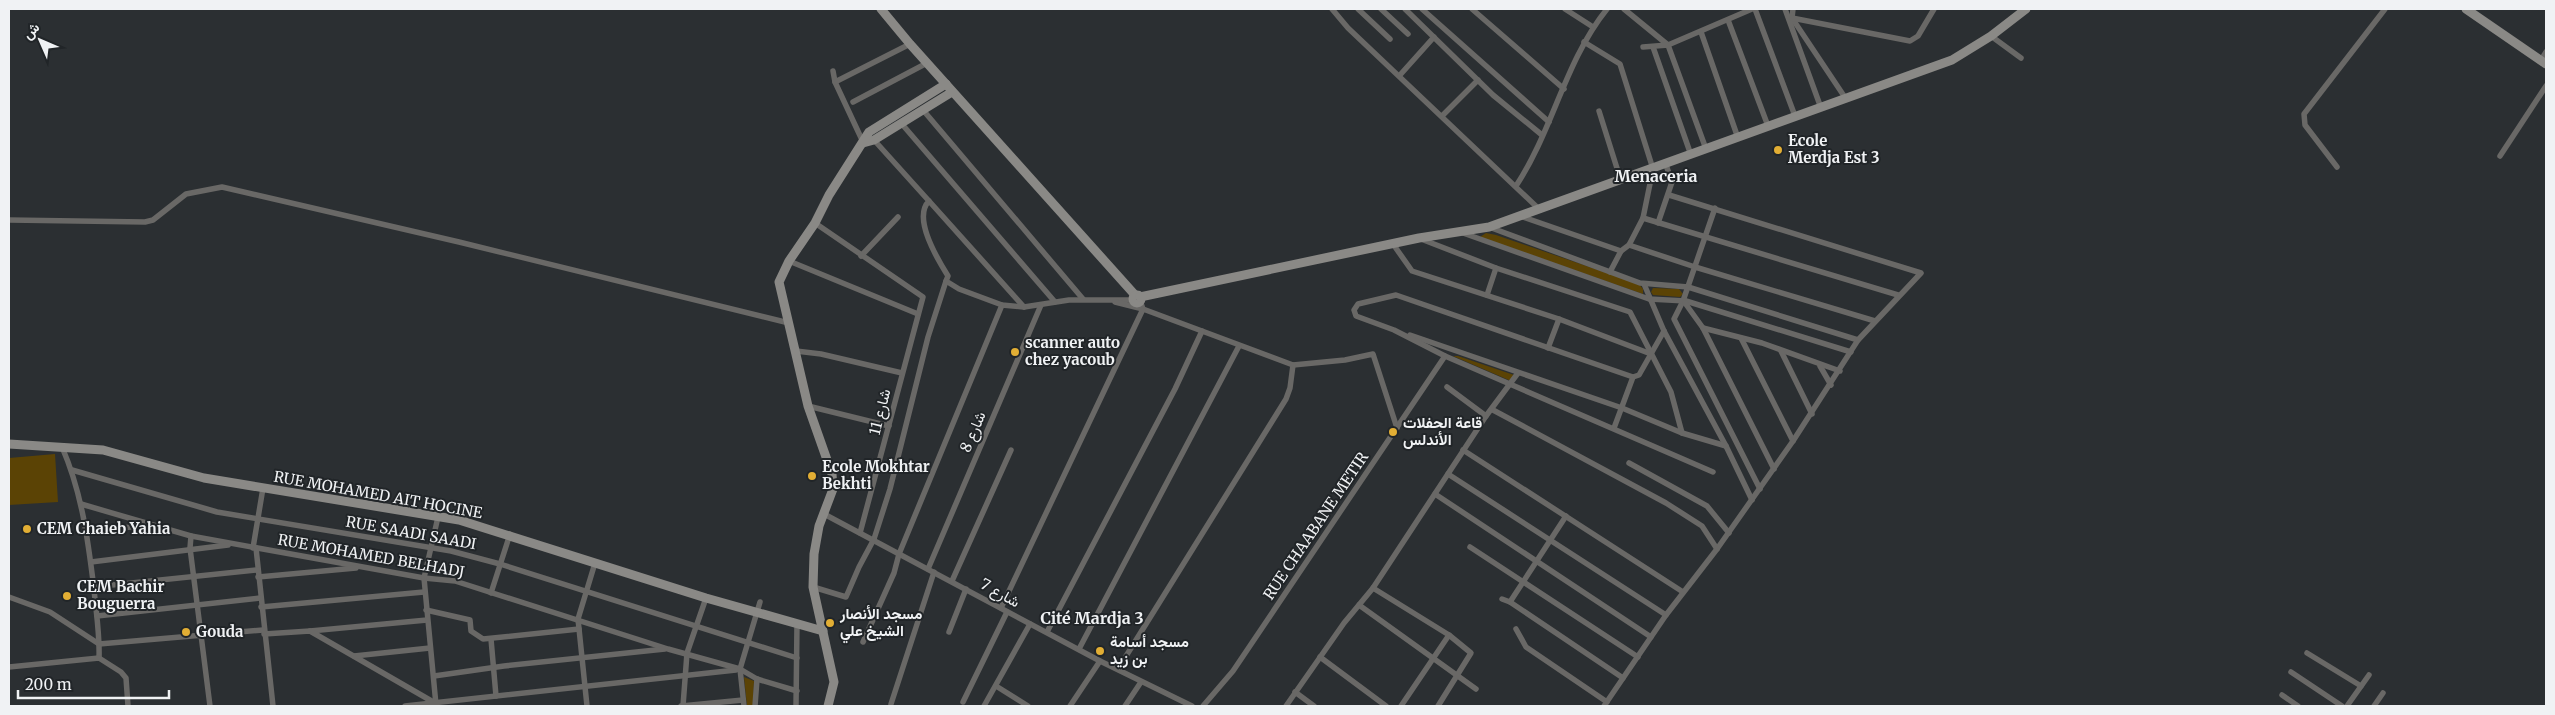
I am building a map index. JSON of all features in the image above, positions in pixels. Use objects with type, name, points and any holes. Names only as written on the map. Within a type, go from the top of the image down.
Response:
[{"type":"street","points":[[881,9],[1138,300],[1202,331],[1293,365],[1346,360],[1372,354],[1398,428]]},
{"type":"street","points":[[1332,9],[1348,28],[1400,75],[1540,210]]},
{"type":"street","points":[[1358,9],[1390,39]]},
{"type":"street","points":[[1381,9],[1408,34]]},
{"type":"street","points":[[1405,9],[1478,80],[1542,135]]},
{"type":"street","points":[[1422,9],[1549,122]]},
{"type":"street","points":[[1472,9],[1564,89]]},
{"type":"street","points":[[1565,9],[1593,27]]},
{"type":"street","points":[[1516,186],[1549,122],[1584,42],[1607,9]]},
{"type":"street","points":[[1624,9],[1668,45],[1706,149]]},
{"type":"street","points":[[1643,47],[1668,45],[1753,9],[1795,116]]},
{"type":"street","points":[[1785,9],[1821,108]]},
{"type":"street","points":[[1794,9],[1792,18],[1846,99]]},
{"type":"street","points":[[1792,18],[1910,41],[1918,36],[1934,9]]},
{"type":"street","points":[[946,281],[959,289],[1002,305],[1024,308],[1083,299],[1138,300],[1419,238],[1489,227],[1621,181],[1952,60],[1991,36],[2026,9]]},
{"type":"street","points":[[2337,166],[2305,125],[2304,114],[2385,9]]},
{"type":"street","points":[[2466,9],[2543,62],[2546,52]]},
{"type":"street","points":[[1728,20],[1768,126]]},
{"type":"street","points":[[1701,32],[1738,138]]},
{"type":"street","points":[[1991,36],[2021,58]]},
{"type":"street","points":[[1400,75],[1434,37]]},
{"type":"street","points":[[1584,42],[1620,64],[1653,169],[1643,218],[1629,245],[1621,251],[1610,272]]},
{"type":"street","points":[[835,82],[910,44]]},
{"type":"street","points":[[1653,47],[1691,155]]},
{"type":"street","points":[[853,102],[927,63]]},
{"type":"street","points":[[834,71],[835,82],[864,143]]},
{"type":"street","points":[[1442,116],[1478,80]]},
{"type":"street","points":[[2500,156],[2546,86]]},
{"type":"street","points":[[864,143],[874,140],[923,110],[949,88]]},
{"type":"street","points":[[828,706],[834,682],[813,587],[814,554],[819,526],[833,489],[832,474],[808,406],[779,282],[789,261],[815,224],[829,195],[873,128],[949,88]]},
{"type":"street","points":[[923,110],[1083,299]]},
{"type":"street","points":[[1599,111],[1621,181]]},
{"type":"street","points":[[901,123],[1055,302]]},
{"type":"street","points":[[874,140],[1024,308]]},
{"type":"street","points":[[1658,223],[1672,182],[1666,164]]},
{"type":"street","points":[[9,220],[145,222],[153,220],[186,194],[222,187],[459,242],[790,323]]},
{"type":"street","points":[[1516,629],[1526,647],[1605,704],[1666,615],[1729,533],[1794,441],[1858,340],[1898,295],[1921,273],[1669,195]]},
{"type":"street","points":[[813,587],[846,597],[874,539],[890,489],[928,338],[948,276],[928,241],[924,211],[929,201]]},
{"type":"street","points":[[1715,208],[1683,301],[1674,319],[1760,489]]},
{"type":"street","points":[[1520,216],[1621,251]]},
{"type":"street","points":[[815,224],[861,256],[898,217]]},
{"type":"street","points":[[1643,218],[1898,295]]},
{"type":"street","points":[[1489,227],[1644,284],[1688,287],[1858,340]]},
{"type":"street","points":[[1459,231],[1649,299],[1683,301],[1851,352]]},
{"type":"street","points":[[1419,238],[1496,268],[1630,312],[1671,392],[1682,433]]},
{"type":"street","points":[[1393,244],[1412,271],[1488,295],[1651,354]]},
{"type":"street","points":[[1629,245],[1695,267],[1875,321]]},
{"type":"street","name":"شارع 11","points":[[860,533],[923,297],[861,256]]},
{"type":"street","points":[[789,261],[918,314]]},
{"type":"street","points":[[1488,295],[1496,268]]},
{"type":"street","points":[[1644,284],[1664,331],[1726,446],[1752,500]]},
{"type":"street","points":[[1664,331],[1639,375],[1633,377],[1396,295],[1358,304],[1354,310],[1356,316],[1394,330],[1622,408],[1682,433],[1726,446]]},
{"type":"street","points":[[1106,299],[1138,300]]},
{"type":"street","points":[[1001,608],[1138,300]]},
{"type":"street","points":[[1683,301],[1703,328],[1774,469]]},
{"type":"street","points":[[863,642],[894,573],[899,554],[1002,305]]},
{"type":"street","name":"شارع 8","points":[[891,704],[931,570],[1040,305]]},
{"type":"street","points":[[1548,348],[1559,320]]},
{"type":"street","points":[[1703,328],[1741,338],[1820,366],[1840,371]]},
{"type":"street","points":[[1394,330],[1445,356],[1713,472]]},
{"type":"street","points":[[1047,632],[1175,389],[1202,331]]},
{"type":"street","points":[[1741,338],[1794,441]]},
{"type":"street","points":[[1079,649],[1239,346]]},
{"type":"street","points":[[1781,351],[1812,414]]},
{"type":"street","points":[[796,352],[821,354],[902,373]]},
{"type":"street","name":"RUE CHAABANE METIR","points":[[1203,706],[1233,671],[1445,356]]},
{"type":"street","points":[[1118,668],[1286,399],[1290,388],[1293,365]]},
{"type":"street","points":[[1820,366],[1831,385]]},
{"type":"street","points":[[1286,706],[1320,657],[1373,588],[1463,450],[1518,373]]},
{"type":"street","points":[[1614,428],[1633,377]]},
{"type":"street","points":[[1447,387],[1486,416]]},
{"type":"street","points":[[808,406],[889,426]]},
{"type":"street","points":[[1493,410],[1666,504],[1702,526],[1717,549]]},
{"type":"street","name":"RUE MOHAMED AIT HOCINE","points":[[9,444],[103,450],[204,478],[459,520],[510,534],[757,614],[823,631]]},
{"type":"street","points":[[62,447],[72,470],[87,532],[97,616],[99,658]]},
{"type":"street","points":[[952,581],[1011,450]]},
{"type":"street","points":[[1463,450],[1683,592]]},
{"type":"street","points":[[1629,463],[1708,506],[1729,533]]},
{"type":"street","name":"RUE SAADI SAADI","points":[[72,470],[195,507],[430,548],[500,564],[797,658]]},
{"type":"street","points":[[1448,474],[1666,615]]},
{"type":"street","points":[[263,488],[254,548],[273,706]]},
{"type":"street","points":[[1435,494],[1652,637]]},
{"type":"street","name":"RUE MOHAMED BELHADJ","points":[[80,504],[191,536],[424,578],[455,581],[740,670],[757,679],[797,691]]},
{"type":"street","name":"شارع 7","points":[[824,514],[874,539],[1007,612],[1118,668],[1141,682],[1192,706]]},
{"type":"street","points":[[1510,602],[1566,516]]},
{"type":"street","points":[[435,705],[434,676],[424,578],[438,517]]},
{"type":"street","points":[[87,532],[150,525]]},
{"type":"street","points":[[491,593],[510,534]]},
{"type":"street","points":[[191,536],[190,548],[210,706]]},
{"type":"street","points":[[91,562],[190,548],[235,545]]},
{"type":"street","points":[[1470,547],[1638,657]]},
{"type":"street","points":[[588,706],[578,619],[595,563]]},
{"type":"street","points":[[258,577],[366,567]]},
{"type":"street","points":[[93,587],[257,570]]},
{"type":"street","points":[[1373,588],[1449,635],[1471,653],[1438,706]]},
{"type":"street","points":[[949,632],[966,589]]},
{"type":"street","points":[[262,607],[424,592]]},
{"type":"street","points":[[9,597],[50,612],[99,644],[427,620]]},
{"type":"street","points":[[97,616],[260,598]]},
{"type":"street","points":[[706,598],[687,653],[683,706],[744,703],[740,670],[760,602]]},
{"type":"street","points":[[1502,599],[1510,602],[1623,678]]},
{"type":"street","points":[[1359,605],[1431,659],[1476,689]]},
{"type":"street","points":[[426,610],[470,620],[471,631],[483,639],[579,629]]},
{"type":"street","points":[[963,702],[1007,612]]},
{"type":"street","points":[[796,706],[797,624]]},
{"type":"street","points":[[984,706],[1030,624]]},
{"type":"street","points":[[310,630],[435,705]]},
{"type":"street","points":[[1401,706],[1449,635]]},
{"type":"street","points":[[491,639],[496,696]]},
{"type":"street","points":[[354,656],[430,648]]},
{"type":"street","points":[[434,676],[583,657],[668,649]]},
{"type":"street","points":[[2307,653],[2361,686]]},
{"type":"street","points":[[1320,657],[1379,704],[1386,706]]},
{"type":"street","points":[[9,667],[99,658],[121,672],[126,678],[128,706]]},
{"type":"street","points":[[1070,706],[1100,660]]},
{"type":"street","points":[[405,706],[435,705],[685,674],[740,670]]},
{"type":"street","points":[[2291,672],[2342,706]]},
{"type":"street","points":[[2347,706],[2368,675]]},
{"type":"street","points":[[755,706],[757,679]]},
{"type":"street","points":[[1124,706],[1141,682]]},
{"type":"street","points":[[996,686],[1028,706]]},
{"type":"street","points":[[1295,692],[1314,706]]},
{"type":"street","points":[[2374,706],[2383,693]]},
{"type":"street","points":[[2282,695],[2298,706]]},
{"type":"shaded area","points":[[1486,233],[1639,284],[1643,289],[1643,294],[1480,237]]},
{"type":"shaded area","points":[[1653,288],[1679,289],[1683,294],[1680,297],[1653,295],[1651,292]]},
{"type":"shaded area","points":[[1453,356],[1458,356],[1514,375],[1511,381]]},
{"type":"shaded area","points":[[55,454],[58,502],[9,505],[9,458]]},
{"type":"shaded area","points":[[744,677],[754,681],[753,706],[747,706]]},
{"type":"place","name":"Ecole Merdja Est 3","points":[[1778,150]]},
{"type":"place","name":"scanner auto chez yacoub","points":[[1015,352]]},
{"type":"place","name":"قاعة الحفلات الأندلس","points":[[1393,432]]},
{"type":"place","name":"Ecole Mokhtar Bekhti","points":[[812,476]]},
{"type":"place","name":"CEM Chaieb Yahia","points":[[27,529]]},
{"type":"place","name":"CEM Bachir Bouguerra","points":[[67,596]]},
{"type":"place","name":"مسجد الأنصار الشيخ علي","points":[[830,623]]},
{"type":"place","name":"Gouda","points":[[186,632]]},
{"type":"place","name":"مسجد أسامة بن زيد","points":[[1100,651]]},
{"type":"district","name":"Menaceria","points":[[1656,176]]},
{"type":"district","name":"Cité Mardja 3","points":[[1092,618]]}]
